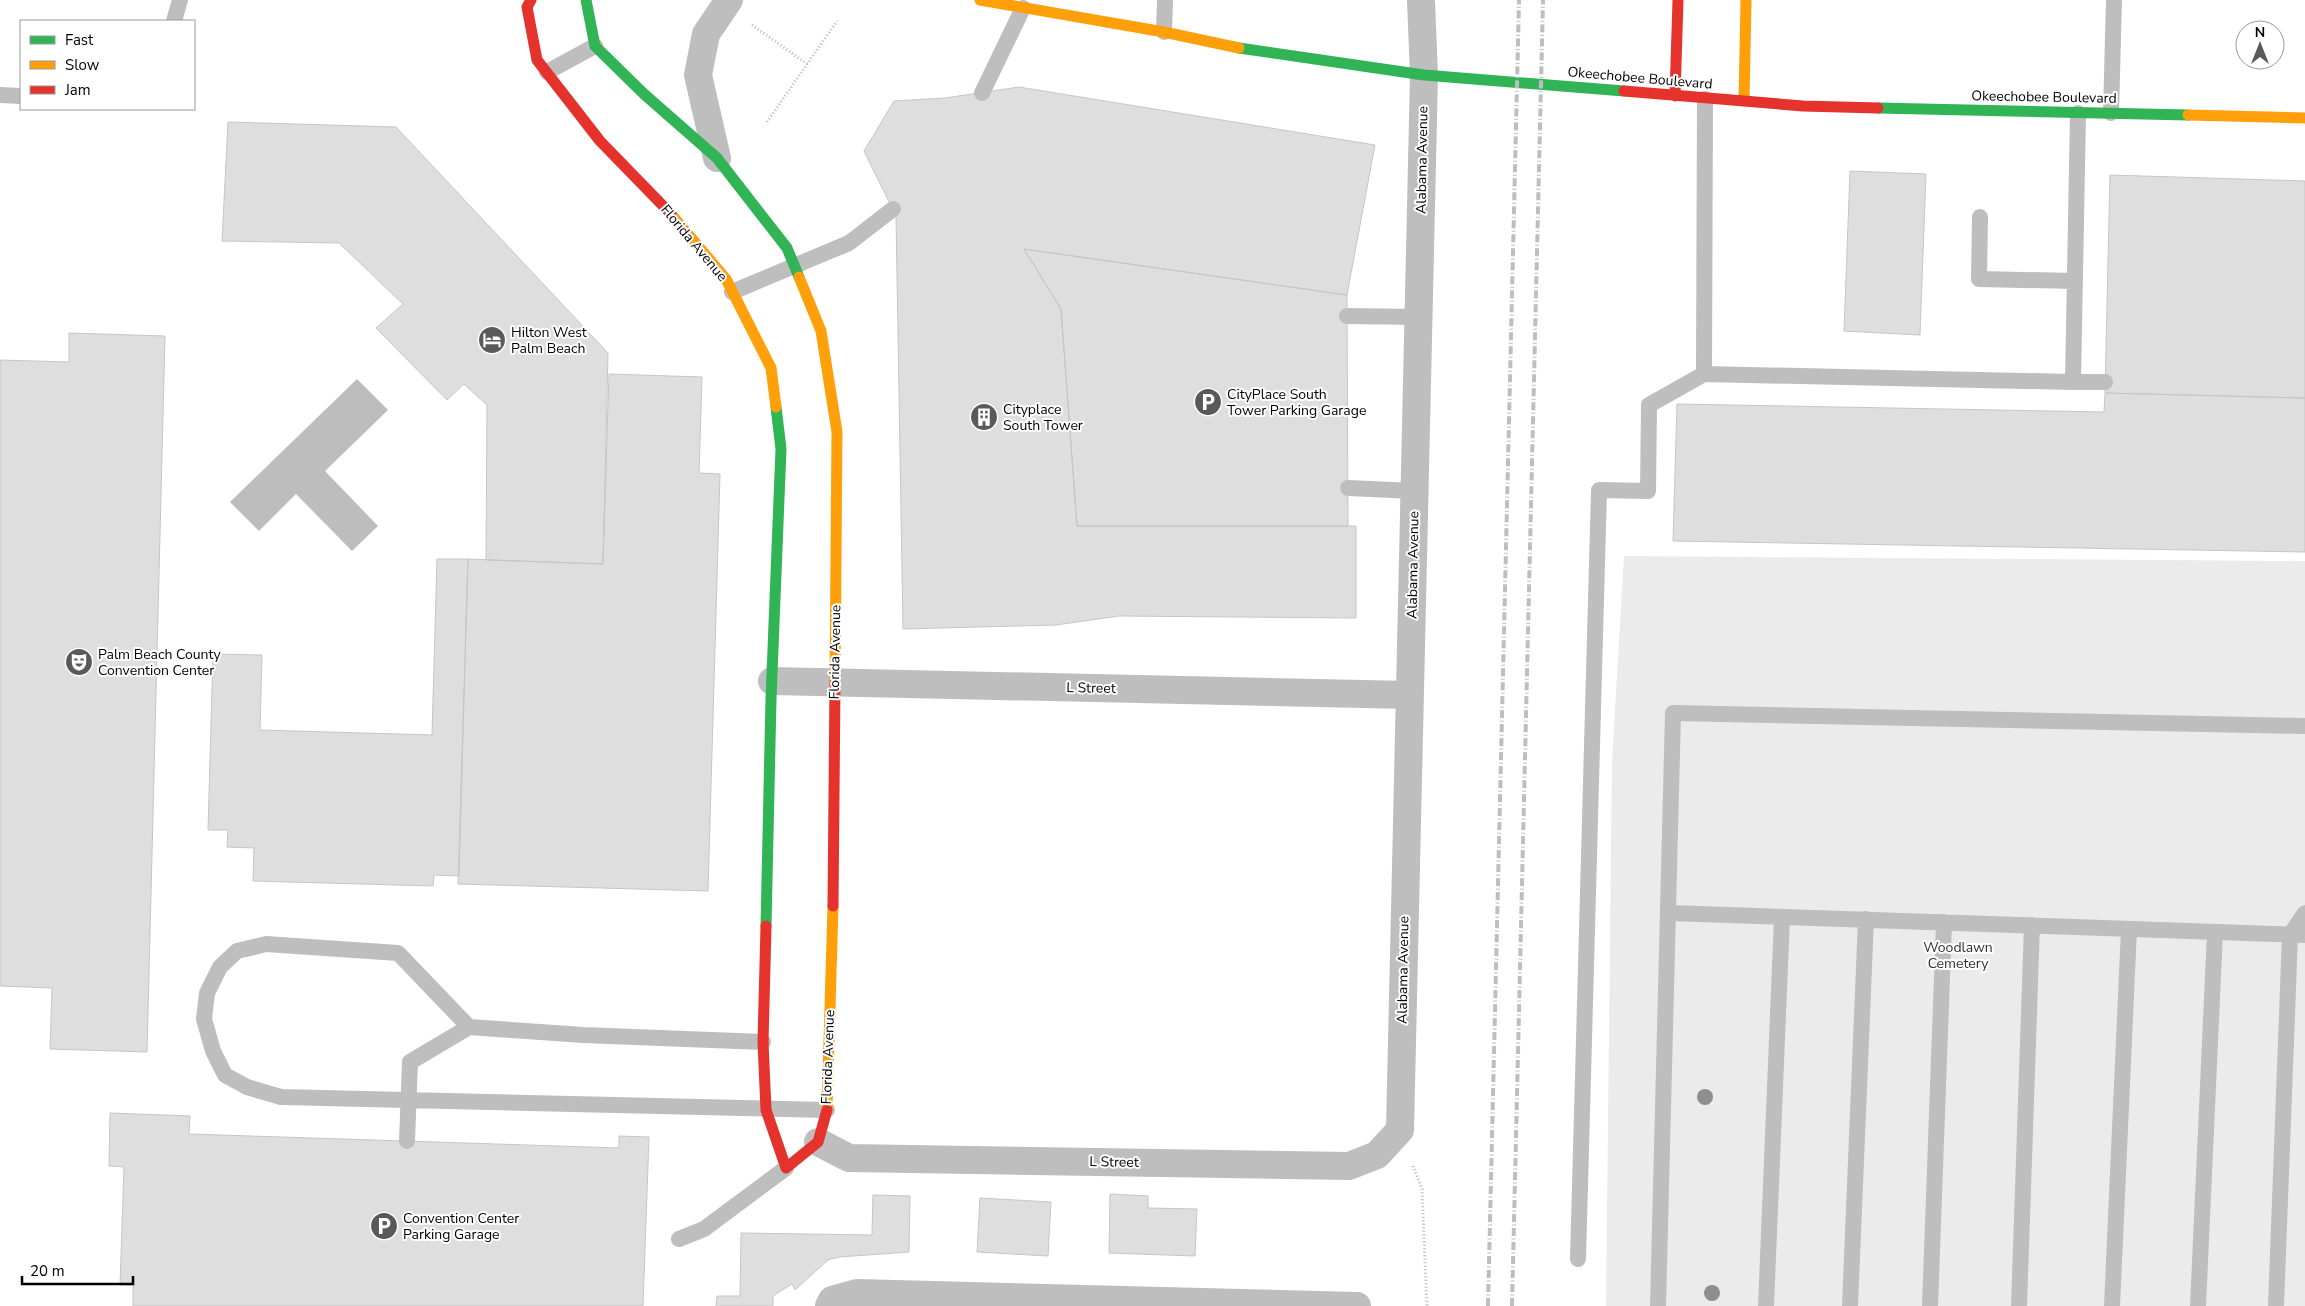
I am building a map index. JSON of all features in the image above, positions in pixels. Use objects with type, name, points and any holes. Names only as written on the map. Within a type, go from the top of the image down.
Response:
[{"type":"street","name":"Florida Avenue","points":[[531,0],[527,7],[537,60],[600,141],[678,223],[726,279],[771,368],[781,449],[772,681],[764,1042],[766,1110],[786,1168]]},
{"type":"street","points":[[586,0],[595,46]]},
{"type":"street","points":[[717,158],[698,75],[706,34],[729,0]]},
{"type":"street","name":"Okeechobee Boulevard","points":[[980,0],[1164,32],[1219,45],[1424,75],[1705,99],[1813,106],[2305,118]]},
{"type":"street","name":"Alabama Avenue","points":[[1400,1130],[1424,75],[1421,0]]},
{"type":"street","points":[[1675,96],[1678,0]]},
{"type":"street","points":[[1744,101],[1746,0]]},
{"type":"street","name":"Florida Avenue","points":[[595,46],[644,94],[717,158],[787,248],[821,331],[837,432],[834,861],[827,1110],[818,1142]]},
{"type":"street","name":"L Street","points":[[772,681],[1410,695]]},
{"type":"street","name":"L Street","points":[[818,1142],[849,1158],[1349,1166],[1377,1155],[1400,1130]]},
{"type":"street","points":[[786,1168],[818,1142]]},
{"type":"street","points":[[830,1303],[857,1293],[1093,1302],[1357,1306]]},
{"type":"lane","points":[[174,20],[180,0]]},
{"type":"lane","points":[[1164,0],[1164,32]]},
{"type":"lane","points":[[2111,113],[2114,0]]},
{"type":"lane","points":[[982,92],[1023,8]]},
{"type":"lane","points":[[547,72],[595,46]]},
{"type":"lane","points":[[0,95],[20,96]]},
{"type":"lane","points":[[1704,374],[1705,99]]},
{"type":"lane","points":[[2073,382],[2078,113]]},
{"type":"lane","points":[[732,292],[794,264],[849,243],[893,209]]},
{"type":"lane","points":[[1980,217],[1979,279],[2075,281]]},
{"type":"lane","points":[[1347,316],[1418,317]]},
{"type":"lane","points":[[1578,1259],[1599,490],[1648,491],[1650,404],[1704,374],[2105,382]]},
{"type":"lane","points":[[1348,488],[1414,490]]},
{"type":"lane","points":[[1658,1306],[1673,713],[2305,726]]},
{"type":"lane","points":[[1669,912],[2298,935]]},
{"type":"lane","points":[[2276,1306],[2298,935],[2305,913]]},
{"type":"lane","points":[[1766,1306],[1782,917]]},
{"type":"lane","points":[[1850,1306],[1866,919]]},
{"type":"lane","points":[[1930,1306],[1944,922]]},
{"type":"lane","points":[[2019,1306],[2032,926]]},
{"type":"lane","points":[[2112,1306],[2129,929]]},
{"type":"lane","points":[[2198,1306],[2215,932]]},
{"type":"lane","points":[[469,1027],[398,953],[266,944],[237,951],[220,967],[207,993],[204,1019],[213,1051],[225,1075],[246,1087],[281,1097],[827,1110]]},
{"type":"lane","points":[[407,1141],[410,1062],[469,1027],[583,1035],[764,1042]]},
{"type":"lane","points":[[678,1239],[704,1229],[786,1168]]},
{"type":"path","points":[[767,122],[837,21]]},
{"type":"path","points":[[748,22],[806,64]]},
{"type":"path","points":[[1400,1130],[1422,1189],[1427,1306]]},
{"type":"green space","name":"Woodlawn Cemetery","points":[[1624,556],[2305,561],[2305,1306],[1606,1306],[1612,761]]},
{"type":"shaded area","points":[[357,379],[388,410],[325,471],[378,526],[352,551],[296,494],[259,531],[230,502]]},
{"type":"building","name":"Cityplace South Tower","points":[[1019,87],[1375,145],[1347,295],[1024,249],[1061,309],[1077,526],[1356,526],[1356,618],[1119,616],[1056,625],[903,629],[896,216],[864,151],[894,101],[945,98]]},
{"type":"building","name":"Hilton West Palm Beach","points":[[228,122],[396,127],[608,353],[603,564],[486,560],[487,405],[464,384],[447,400],[376,328],[403,304],[339,243],[222,241]]},
{"type":"building","points":[[1850,171],[1926,174],[1920,335],[1844,331]]},
{"type":"building","points":[[2110,175],[2305,181],[2305,398],[2105,393]]},
{"type":"building","name":"CityPlace South Tower Parking Garage","points":[[1024,249],[1347,295],[1348,526],[1077,526],[1061,309]]},
{"type":"building","name":"Palm Beach County Convention Center","points":[[69,333],[165,336],[147,1052],[50,1049],[52,988],[0,986],[0,360],[69,362]]},
{"type":"building","points":[[609,374],[702,377],[699,473],[720,474],[708,891],[458,884],[468,559],[603,564]]},
{"type":"building","points":[[2105,393],[2305,398],[2305,552],[1673,541],[1677,404],[2104,412]]},
{"type":"building","points":[[437,559],[468,559],[459,876],[434,875],[433,886],[253,881],[254,848],[227,847],[228,830],[208,830],[213,654],[262,655],[260,730],[432,735]]},
{"type":"building","name":"Convention Center Parking Garage","points":[[110,1113],[190,1116],[189,1134],[619,1148],[619,1136],[649,1137],[643,1306],[133,1306],[133,1285],[120,1285],[124,1167],[109,1166]]},
{"type":"building","points":[[1110,1194],[1148,1196],[1148,1208],[1197,1209],[1195,1256],[1109,1253]]},
{"type":"building","points":[[873,1195],[910,1196],[909,1252],[839,1257],[828,1260],[795,1290],[792,1284],[773,1296],[773,1306],[716,1306],[717,1296],[740,1296],[741,1233],[872,1235]]},
{"type":"building","points":[[980,1198],[1051,1202],[1048,1256],[977,1252]]},
{"type":"railway","points":[[1488,1306],[1519,0]]},
{"type":"railway","points":[[1512,1306],[1543,0]]},
{"type":"traffic: fast","points":[[586,0],[595,46],[644,94],[717,158],[787,248],[799,277]]},
{"type":"traffic: fast","points":[[1239,48],[1424,75],[1624,91]]},
{"type":"traffic: fast","points":[[1878,108],[2188,115]]},
{"type":"traffic: fast","points":[[766,926],[771,699],[781,449],[776,407]]},
{"type":"traffic: slow","points":[[980,0],[1164,32],[1239,48]]},
{"type":"traffic: slow","points":[[1744,101],[1746,0]]},
{"type":"traffic: slow","points":[[2188,115],[2305,118]]},
{"type":"traffic: slow","points":[[671,214],[726,279],[771,368],[776,407]]},
{"type":"traffic: slow","points":[[799,277],[821,331],[837,432],[835,683]]},
{"type":"traffic: slow","points":[[827,1110],[833,906]]},
{"type":"traffic: jam","points":[[531,0],[527,7],[537,60],[600,141],[671,214]]},
{"type":"traffic: jam","points":[[1675,96],[1678,0]]},
{"type":"traffic: jam","points":[[1624,91],[1803,106],[1878,108]]},
{"type":"traffic: jam","points":[[833,906],[835,683]]},
{"type":"traffic: jam","points":[[766,926],[763,1042],[766,1110],[786,1168],[818,1142],[827,1110]]},
{"type":"place","name":"Hilton West Palm Beach","points":[[492,340]]},
{"type":"place","name":"CityPlace South Tower Parking Garage","points":[[1208,402]]},
{"type":"place","name":"Cityplace South Tower","points":[[984,417]]},
{"type":"place","name":"Palm Beach County Convention Center","points":[[79,662]]},
{"type":"place","name":"Convention Center Parking Garage","points":[[384,1226]]}]
